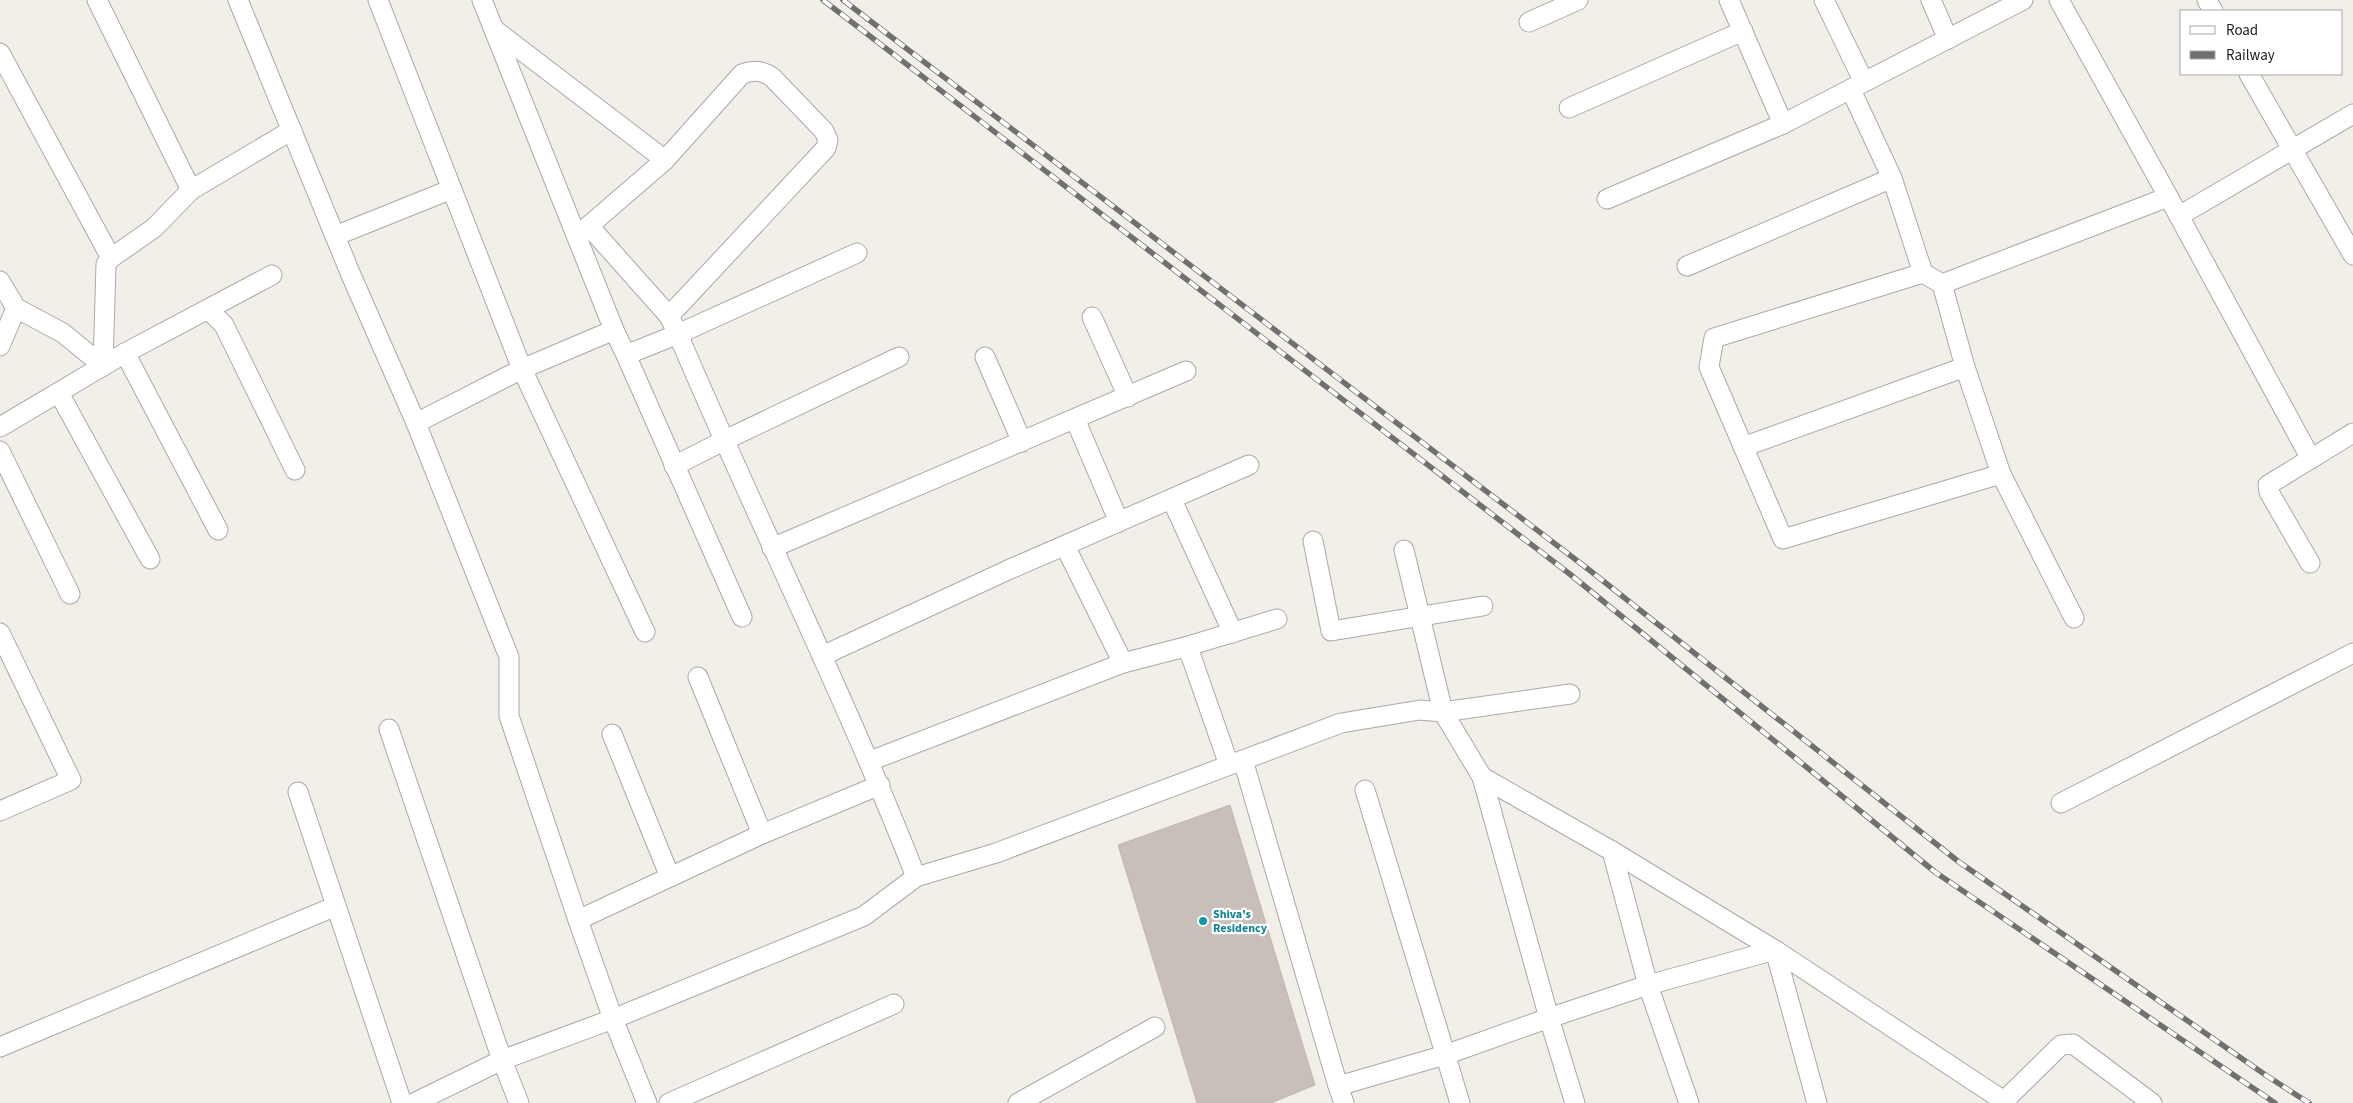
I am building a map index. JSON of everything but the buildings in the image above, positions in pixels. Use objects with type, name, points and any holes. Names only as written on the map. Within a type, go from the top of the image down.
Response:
[{"type":"street","points":[[97,0],[191,190]]},
{"type":"street","points":[[238,0],[416,423],[509,657],[509,716],[613,1019],[647,1103]]},
{"type":"street","points":[[378,0],[522,369],[645,632]]},
{"type":"street","points":[[482,0],[583,231],[614,330],[742,617]]},
{"type":"street","points":[[1529,22],[1578,0]]},
{"type":"street","points":[[1729,0],[1783,124]]},
{"type":"street","points":[[1824,0],[1892,178],[1923,273],[1942,284],[1965,367],[2001,474],[2074,618]]},
{"type":"street","points":[[1931,0],[1948,39]]},
{"type":"street","points":[[1607,199],[1783,124],[2023,0]]},
{"type":"street","points":[[2059,0],[2311,459]]},
{"type":"street","points":[[495,30],[666,160]]},
{"type":"street","points":[[1569,108],[1743,31]]},
{"type":"street","points":[[0,53],[112,258]]},
{"type":"street","points":[[583,231],[666,160],[742,74],[752,70],[763,71],[772,77],[824,131],[828,140],[826,148],[670,316]]},
{"type":"street","points":[[2250,75],[2353,255]]},
{"type":"street","points":[[2179,216],[2353,114]]},
{"type":"street","points":[[103,366],[105,268],[112,258],[154,228],[191,190],[292,130]]},
{"type":"street","points":[[1687,266],[1892,178]]},
{"type":"street","points":[[336,236],[452,189]]},
{"type":"street","points":[[1942,284],[2168,197]]},
{"type":"street","points":[[583,231],[670,316],[723,441],[870,761],[916,877]]},
{"type":"street","points":[[626,355],[678,334],[857,253]]},
{"type":"street","points":[[1923,273],[1714,338],[1708,367],[1783,539],[2001,474]]},
{"type":"street","points":[[0,427],[125,353],[272,275]]},
{"type":"street","points":[[0,281],[16,308],[63,333],[103,366]]},
{"type":"street","points":[[0,346],[16,308]]},
{"type":"street","points":[[209,310],[224,325],[295,470]]},
{"type":"street","points":[[1092,318],[1128,396]]},
{"type":"street","points":[[416,423],[522,369],[614,330]]},
{"type":"street","points":[[125,353],[218,530]]},
{"type":"street","points":[[674,466],[899,357]]},
{"type":"street","points":[[984,357],[1022,442]]},
{"type":"street","points":[[1743,447],[1965,367]]},
{"type":"street","points":[[772,548],[1186,371]]},
{"type":"street","points":[[60,392],[150,559]]},
{"type":"street","points":[[1075,419],[1119,522]]},
{"type":"street","points":[[2310,563],[2269,492],[2268,485],[2353,433]]},
{"type":"street","points":[[0,451],[70,594]]},
{"type":"street","points":[[822,656],[1249,465]]},
{"type":"street","points":[[1172,500],[1233,632]]},
{"type":"street","points":[[1313,541],[1331,631],[1483,606]]},
{"type":"street","points":[[1065,546],[1123,663]]},
{"type":"street","points":[[1404,550],[1443,712],[1482,777],[1549,1018],[1575,1103]]},
{"type":"street","points":[[870,761],[1123,663],[1185,647],[1276,619]]},
{"type":"street","points":[[0,632],[70,780],[0,811]]},
{"type":"street","points":[[1185,647],[1192,656],[1236,763],[1341,1094],[1549,1018],[1648,985],[1775,950]]},
{"type":"street","points":[[2061,802],[2353,653]]},
{"type":"street","points":[[698,677],[762,834]]},
{"type":"street","points":[[414,1103],[502,1060],[613,1019],[864,916],[916,877],[996,852],[1341,723],[1420,710],[1443,712],[1570,694]]},
{"type":"street","points":[[389,729],[502,1060],[519,1103]]},
{"type":"street","points":[[612,734],[670,877]]},
{"type":"street","points":[[1482,777],[1612,851],[1775,950],[2006,1102],[2061,1045],[2073,1044],[2152,1103]]},
{"type":"street","points":[[578,920],[762,834],[880,785]]},
{"type":"street","points":[[1365,790],[1460,1103]]},
{"type":"street","points":[[298,792],[402,1103]]},
{"type":"street","points":[[1612,851],[1648,985],[1689,1103]]},
{"type":"street","points":[[0,1047],[336,906]]},
{"type":"street","points":[[1775,950],[1817,1103]]},
{"type":"street","points":[[669,1103],[894,1004]]},
{"type":"street","points":[[1018,1103],[1155,1027]]},
{"type":"railway","points":[[823,0],[1571,575],[1935,872],[2275,1103]]},
{"type":"railway","points":[[843,0],[1588,569],[1959,862],[2267,1076],[2309,1103]]},
{"type":"place","name":"Shiva's Residency","points":[[1203,921]]}]
